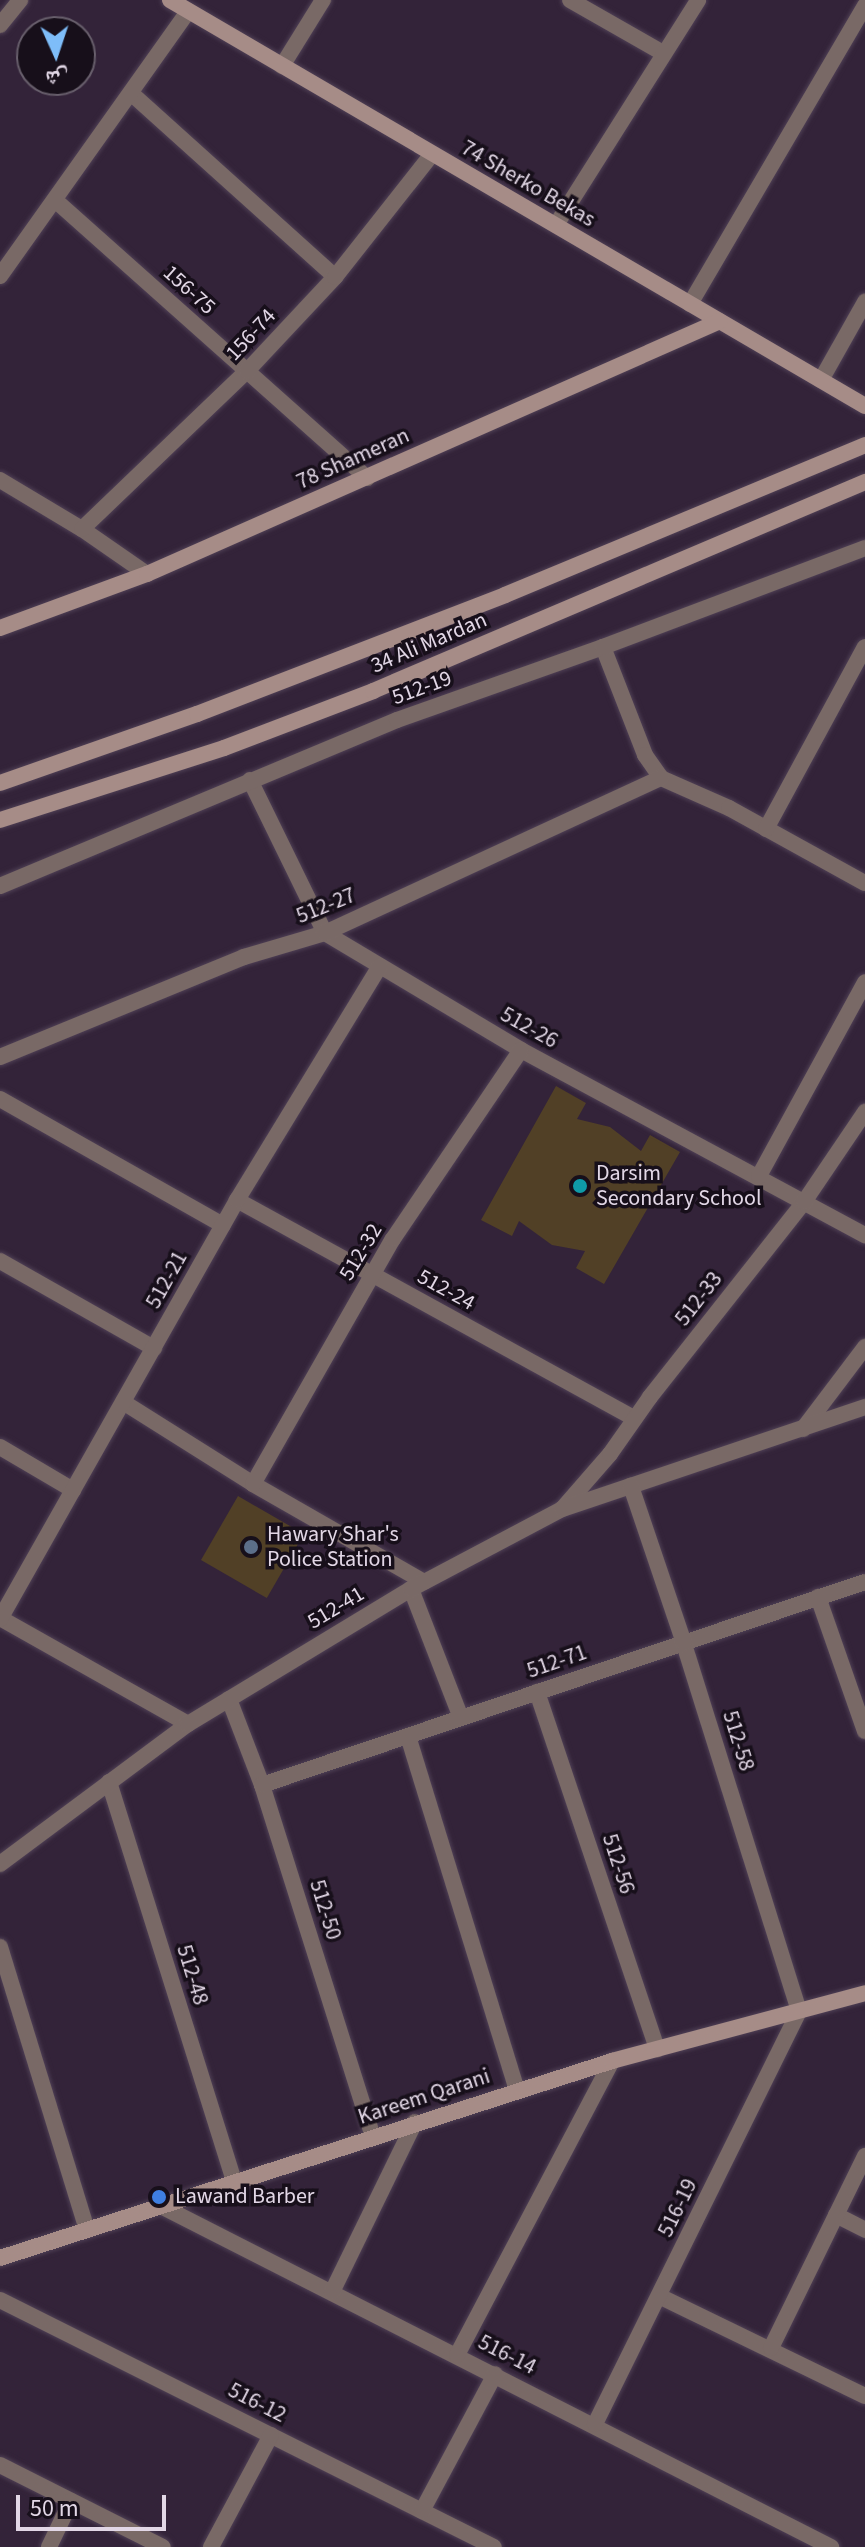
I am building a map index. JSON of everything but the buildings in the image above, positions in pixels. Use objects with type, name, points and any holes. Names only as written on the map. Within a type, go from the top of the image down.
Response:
[{"type":"street","points":[[0,25],[20,0]]},
{"type":"street","name":"74 Sherko Bekas","points":[[170,0],[865,406]]},
{"type":"street","points":[[282,66],[323,0]]},
{"type":"street","points":[[570,0],[663,53]]},
{"type":"street","points":[[556,225],[698,0]]},
{"type":"street","points":[[690,304],[865,6]]},
{"type":"street","points":[[0,276],[188,11]]},
{"type":"street","points":[[132,94],[335,277]]},
{"type":"street","name":"156-74","points":[[82,529],[247,371],[335,277],[432,154]]},
{"type":"street","name":"156-75","points":[[55,200],[367,478]]},
{"type":"street","points":[[821,380],[865,302]]},
{"type":"street","name":"78 Shameran","points":[[0,628],[147,574],[720,321]]},
{"type":"street","name":"34 Ali Mardan","points":[[0,783],[197,714],[505,595],[865,445]]},
{"type":"street","points":[[0,480],[82,529],[147,574]]},
{"type":"street","name":"34 Ali Mardan","points":[[0,820],[224,748],[373,691],[865,482]]},
{"type":"street","name":"512-19","points":[[0,886],[397,720],[603,647],[865,548]]},
{"type":"street","points":[[603,647],[645,755],[661,778],[729,808],[865,883]]},
{"type":"street","points":[[766,829],[865,647]]},
{"type":"street","points":[[0,769],[20,777]]},
{"type":"street","name":"512-27","points":[[0,1057],[244,957],[325,933],[661,778]]},
{"type":"street","points":[[250,780],[325,933]]},
{"type":"street","name":"512-26","points":[[325,933],[521,1050],[865,1235]]},
{"type":"street","name":"512-21","points":[[0,1618],[237,1200],[380,966]]},
{"type":"street","points":[[759,1176],[865,982]]},
{"type":"street","name":"512-32","points":[[253,1484],[373,1275],[521,1050]]},
{"type":"street","points":[[0,1099],[223,1225]]},
{"type":"street","name":"512-33","points":[[562,1509],[610,1454],[634,1418],[804,1202],[865,1112]]},
{"type":"street","name":"512-24","points":[[237,1200],[634,1418]]},
{"type":"street","points":[[0,1261],[154,1348]]},
{"type":"street","points":[[802,1430],[865,1347]]},
{"type":"street","points":[[123,1402],[418,1586],[461,1718]]},
{"type":"street","name":"512-41","points":[[0,1864],[188,1724],[418,1586],[562,1509],[865,1407]]},
{"type":"street","points":[[0,1447],[73,1490]]},
{"type":"street","name":"512-58","points":[[631,1486],[684,1643],[799,2011]]},
{"type":"street","name":"512-71","points":[[262,1785],[865,1582]]},
{"type":"street","points":[[818,1597],[865,1731]]},
{"type":"street","points":[[0,1618],[188,1724]]},
{"type":"street","name":"512-56","points":[[537,1692],[657,2049]]},
{"type":"street","name":"512-50","points":[[229,1699],[262,1785],[373,2136]]},
{"type":"street","points":[[408,1736],[517,2091]]},
{"type":"street","name":"512-48","points":[[109,1782],[234,2182]]},
{"type":"street","points":[[0,1947],[87,2230]]},
{"type":"street","name":"Kareem Qarani","points":[[0,2258],[612,2061],[865,1993]]},
{"type":"street","name":"516-19","points":[[595,2424],[799,2011]]},
{"type":"street","points":[[457,2355],[612,2061]]},
{"type":"street","points":[[332,2292],[415,2122]]},
{"type":"street","points":[[771,2348],[865,2156]]},
{"type":"street","name":"516-14","points":[[161,2206],[595,2424],[831,2547]]},
{"type":"street","points":[[836,2215],[865,2230]]},
{"type":"street","points":[[659,2296],[865,2396]]},
{"type":"street","name":"516-12","points":[[0,2300],[494,2547]]},
{"type":"street","points":[[422,2511],[495,2374]]},
{"type":"street","points":[[211,2547],[271,2435]]},
{"type":"street","points":[[0,2465],[163,2547]]},
{"type":"street","points":[[49,2547],[71,2501]]},
{"type":"place","name":"Darsim Secondary School","points":[[580,1186]]},
{"type":"place","name":"Hawary Shar's Police Station","points":[[251,1547]]},
{"type":"place","name":"Lawand Barber","points":[[159,2197]]}]
